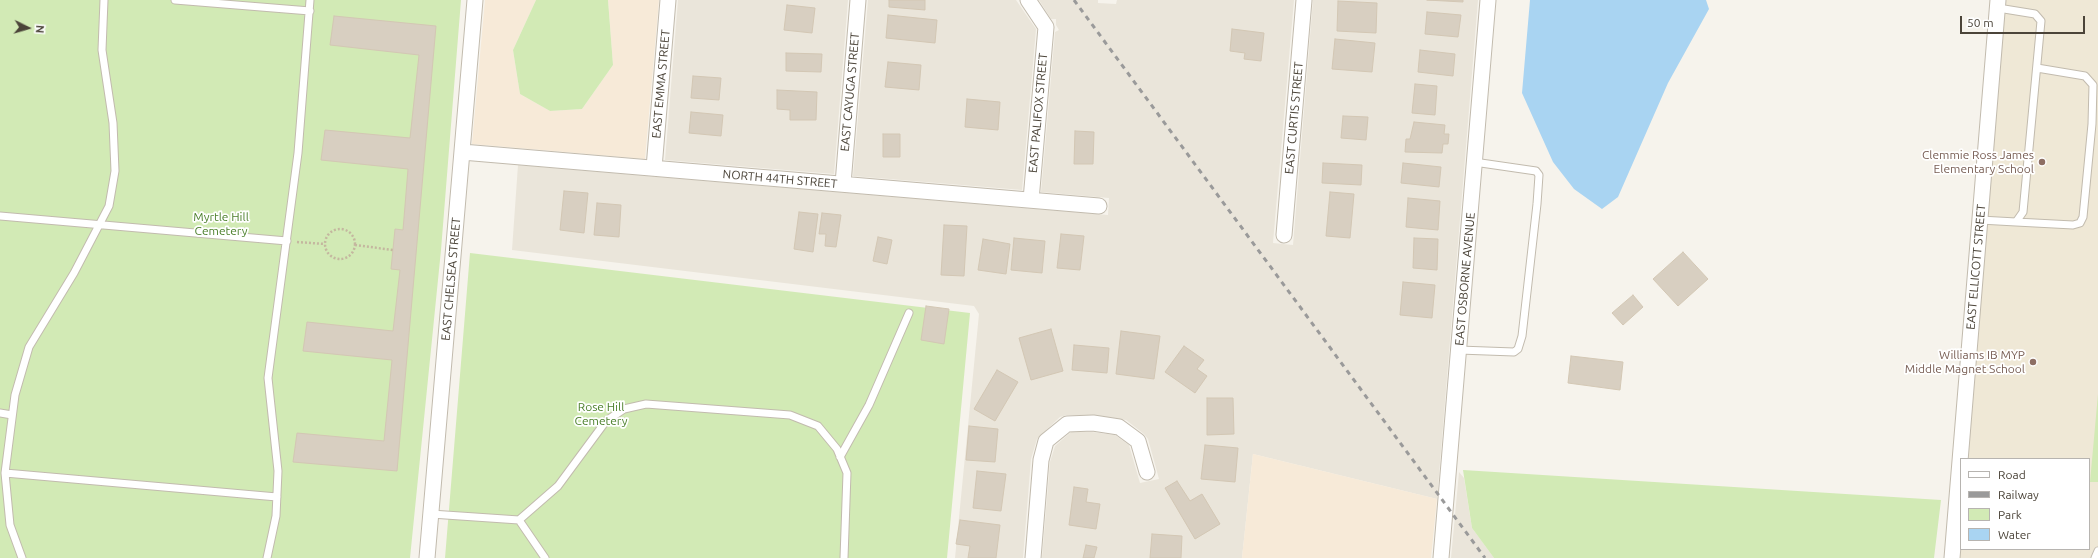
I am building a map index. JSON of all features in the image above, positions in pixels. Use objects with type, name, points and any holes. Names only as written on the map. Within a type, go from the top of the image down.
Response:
[{"type":"street","name":"EAST CHELSEA STREET","points":[[427,558],[475,0]]},
{"type":"street","name":"EAST EMMA STREET","points":[[654,168],[668,0]]},
{"type":"street","name":"EAST CAYUGA STREET","points":[[842,184],[858,0]]},
{"type":"street","name":"EAST PALIFOX STREET","points":[[1028,0],[1046,27],[1031,200]]},
{"type":"street","name":"EAST CURTIS STREET","points":[[1284,235],[1304,0]]},
{"type":"street","name":"EAST OSBORNE AVENUE","points":[[1441,558],[1488,0]]},
{"type":"street","name":"EAST ELLICOTT STREET","points":[[1960,458],[1998,4]]},
{"type":"street","name":"NORTH 44TH STREET","points":[[462,152],[1099,206]]},
{"type":"street","points":[[1033,558],[1041,460],[1046,441],[1067,424],[1093,423],[1119,427],[1138,441],[1147,472]]},
{"type":"street","name":"EAST ELLICOTT STREET","points":[[1952,558],[1960,461]]},
{"type":"lane","points":[[22,558],[10,525],[5,473],[15,395],[29,347],[74,273],[109,206],[115,171],[113,122],[102,50],[104,0]]},
{"type":"lane","points":[[175,0],[310,11]]},
{"type":"lane","points":[[267,558],[276,516],[278,471],[276,441],[268,378],[298,153],[310,0]]},
{"type":"lane","points":[[1998,4],[2035,14],[2041,21],[2023,212],[2016,222]]},
{"type":"lane","points":[[1980,220],[2074,225],[2080,223],[2083,217],[2092,124],[2093,85],[2085,76],[2036,68]]},
{"type":"lane","points":[[1459,350],[1514,352],[1518,349],[1522,336],[1537,204],[1539,175],[1536,171],[1474,162]]},
{"type":"lane","points":[[0,216],[287,241]]},
{"type":"lane","points":[[840,457],[869,405],[909,313]]},
{"type":"lane","points":[[431,514],[519,520],[558,486],[606,421],[624,409],[646,404],[790,415],[818,426],[837,450],[847,473],[844,558]]},
{"type":"lane","points":[[0,413],[12,415]]},
{"type":"lane","points":[[5,473],[277,498]]},
{"type":"lane","points":[[519,520],[545,558]]},
{"type":"lane","points":[[2095,558],[2098,551]]},
{"type":"path","points":[[336,229],[340,229],[349,232],[353,236],[355,245],[351,254],[339,259],[330,256],[325,244],[328,235],[336,229]]},
{"type":"path","points":[[287,241],[325,244]]},
{"type":"path","points":[[355,245],[393,250]]},
{"type":"shaded area","points":[[485,0],[536,0],[513,50],[520,94],[550,111],[582,109],[613,65],[608,0],[659,0],[645,159],[472,144]]},
{"type":"shaded area","points":[[678,0],[848,0],[834,174],[665,160]]},
{"type":"shaded area","points":[[868,0],[1016,0],[1036,29],[1022,190],[853,176]]},
{"type":"shaded area","points":[[1039,0],[1098,0],[1098,3],[1116,4],[1117,0],[1294,0],[1273,243],[1293,245],[1313,0],[1478,0],[1437,499],[1253,454],[1242,558],[1042,558],[1050,462],[1055,446],[1071,432],[1092,432],[1115,435],[1129,445],[1140,483],[1159,479],[1148,439],[1126,420],[1094,415],[1066,415],[1060,417],[1037,439],[1031,459],[1023,558],[955,558],[979,314],[974,306],[512,250],[518,165],[1108,215],[1109,198],[1041,192],[1055,32],[1059,30],[1056,25],[1056,19],[1051,19]]},
{"type":"shaded area","points":[[1998,0],[2098,0],[2098,558],[1952,558],[1960,461],[1960,550],[2090,550],[2090,458],[1960,458]]},
{"type":"shaded area","points":[[1253,454],[1437,499],[1431,558],[1242,558]]},
{"type":"shaded area","points":[[1459,472],[1464,478],[1472,528],[1494,558],[1451,558]]},
{"type":"green space","name":"Myrtle Hill Cemetery","points":[[0,0],[461,0],[441,250],[410,558],[0,558]]},
{"type":"green space","points":[[536,0],[608,0],[613,65],[582,109],[550,111],[520,94],[513,50]]},
{"type":"green space","name":"Rose Hill Cemetery","points":[[470,253],[970,313],[947,558],[445,558]]},
{"type":"green space","points":[[2098,394],[2098,482],[2090,482]]},
{"type":"green space","points":[[1463,470],[1941,500],[1934,558],[1494,558],[1472,528]]},
{"type":"water","points":[[1530,0],[1706,0],[1709,9],[1668,83],[1618,197],[1602,209],[1574,189],[1553,162],[1522,93]]},
{"type":"building","points":[[889,0],[925,0],[925,10],[889,7]]},
{"type":"building","points":[[1427,0],[1463,0],[1463,2]]},
{"type":"building","points":[[1338,1],[1377,3],[1376,33],[1337,31]]},
{"type":"building","points":[[787,5],[815,8],[812,33],[784,30]]},
{"type":"building","points":[[1427,12],[1461,15],[1458,37],[1425,34]]},
{"type":"building","points":[[888,15],[937,20],[935,43],[886,38]]},
{"type":"building","points":[[334,16],[436,26],[397,471],[293,462],[297,433],[384,441],[392,360],[303,351],[307,322],[393,331],[400,270],[391,269],[395,229],[403,230],[408,169],[321,160],[325,130],[410,138],[419,55],[330,45]]},
{"type":"building","points":[[1232,29],[1264,33],[1261,61],[1244,59],[1245,53],[1230,51]]},
{"type":"building","points":[[1335,39],[1375,43],[1372,72],[1332,69]]},
{"type":"building","points":[[1420,50],[1455,54],[1453,76],[1418,72]]},
{"type":"building","points":[[786,53],[822,54],[821,72],[786,71]]},
{"type":"building","points":[[888,62],[921,65],[919,90],[885,87]]},
{"type":"building","points":[[693,76],[721,78],[719,100],[691,98]]},
{"type":"building","points":[[1415,84],[1437,86],[1435,115],[1412,113]]},
{"type":"building","points":[[777,90],[817,92],[816,120],[790,120],[790,110],[777,109]]},
{"type":"building","points":[[967,99],[1000,102],[998,130],[965,127]]},
{"type":"building","points":[[691,112],[723,115],[721,136],[689,133]]},
{"type":"building","points":[[1343,116],[1368,117],[1366,140],[1341,138]]},
{"type":"building","points":[[1414,122],[1445,125],[1444,134],[1449,134],[1448,144],[1443,144],[1442,153],[1405,152],[1406,139],[1410,139]]},
{"type":"building","points":[[1075,131],[1094,132],[1093,164],[1074,164]]},
{"type":"building","points":[[883,134],[900,134],[900,157],[883,157]]},
{"type":"building","points":[[1323,163],[1362,165],[1361,185],[1322,183]]},
{"type":"building","points":[[1403,163],[1441,167],[1439,187],[1401,183]]},
{"type":"building","points":[[564,191],[588,193],[584,233],[560,230]]},
{"type":"building","points":[[1330,192],[1354,194],[1350,238],[1326,236]]},
{"type":"building","points":[[1408,198],[1440,201],[1438,230],[1406,227]]},
{"type":"building","points":[[597,203],[621,205],[619,237],[594,235]]},
{"type":"building","points":[[799,212],[818,214],[813,252],[794,249]]},
{"type":"building","points":[[822,213],[841,215],[836,247],[825,246],[826,234],[819,234]]},
{"type":"building","points":[[944,225],[967,226],[964,276],[941,275]]},
{"type":"building","points":[[1061,234],[1084,236],[1080,270],[1057,268]]},
{"type":"building","points":[[878,237],[892,240],[887,264],[873,261]]},
{"type":"building","points":[[1014,238],[1045,241],[1042,273],[1011,270]]},
{"type":"building","points":[[1414,238],[1438,239],[1437,270],[1413,268]]},
{"type":"building","points":[[983,239],[1010,244],[1006,274],[978,270]]},
{"type":"building","points":[[1683,252],[1708,279],[1678,306],[1653,279]]},
{"type":"building","points":[[1403,282],[1435,285],[1432,318],[1400,315]]},
{"type":"building","points":[[1633,295],[1643,307],[1623,325],[1612,313]]},
{"type":"building","points":[[926,306],[949,309],[944,344],[921,340]]},
{"type":"building","points":[[1051,329],[1063,371],[1031,380],[1019,338]]},
{"type":"building","points":[[1121,331],[1160,336],[1154,379],[1116,374]]},
{"type":"building","points":[[1074,345],[1109,348],[1107,373],[1072,370]]},
{"type":"building","points":[[1184,346],[1204,360],[1197,369],[1207,376],[1195,393],[1165,372]]},
{"type":"building","points":[[1571,356],[1623,362],[1620,390],[1568,383]]},
{"type":"building","points":[[997,370],[1018,382],[995,421],[974,409]]},
{"type":"building","points":[[1207,398],[1233,398],[1234,434],[1207,435]]},
{"type":"building","points":[[969,426],[998,429],[995,462],[966,460]]},
{"type":"building","points":[[1205,445],[1238,448],[1235,482],[1201,479]]},
{"type":"building","points":[[977,471],[1006,474],[1001,511],[973,508]]},
{"type":"building","points":[[1177,481],[1190,501],[1202,494],[1220,524],[1195,539],[1165,488]]},
{"type":"building","points":[[1074,487],[1088,489],[1086,502],[1100,504],[1096,529],[1069,525]]},
{"type":"building","points":[[960,520],[1000,525],[996,558],[968,558],[970,546],[956,544]]},
{"type":"building","points":[[1152,534],[1182,536],[1181,558],[1150,558]]},
{"type":"building","points":[[1086,545],[1097,547],[1094,558],[1083,558]]},
{"type":"railway","points":[[1074,0],[1485,558]]},
{"type":"place","name":"Clemmie Ross James Elementary School","points":[[2042,162]]},
{"type":"place","name":"Williams IB MYP Middle Magnet School","points":[[2033,362]]}]
